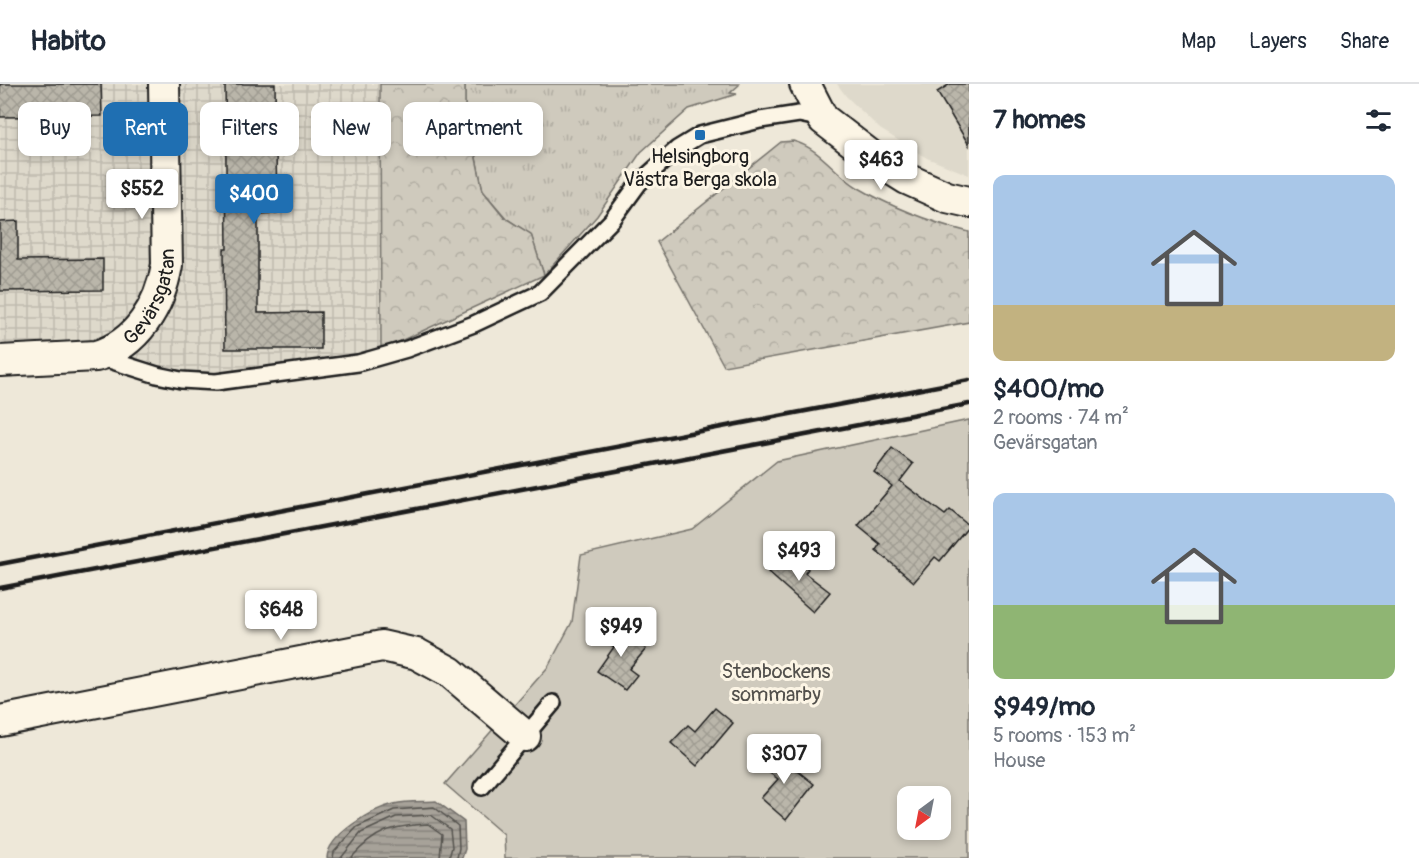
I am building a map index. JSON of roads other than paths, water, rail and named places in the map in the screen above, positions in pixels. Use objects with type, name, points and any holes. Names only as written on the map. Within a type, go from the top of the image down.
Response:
[{"type":"street","name":"Gevärsgatan","points":[[0,361],[96,356],[114,350],[137,330],[155,305],[167,265],[164,84]]},
{"type":"street","points":[[805,84],[823,119],[875,159],[907,179],[947,197],[969,202]]},
{"type":"street","points":[[0,721],[382,646],[417,654],[450,672],[525,736]]},
{"type":"lane","points":[[96,356],[157,375],[181,380],[216,382],[358,363],[407,350],[474,324],[540,293],[612,220],[639,183],[677,148],[700,135],[760,120],[799,114],[823,119]]},
{"type":"lane","points":[[482,787],[553,703]]},
{"type":"water","points":[[436,801],[464,822],[465,849],[462,858],[327,858],[329,849],[343,832],[374,811],[399,803]]},
{"type":"railway","points":[[0,564],[969,380]]},
{"type":"railway","points":[[0,588],[969,404]]},
{"type":"place","name":"Helsingborg Västra Berga skola","points":[[700,135]]},
{"type":"park label","name":"Stenbockens sommarby","points":[[776,682]]}]
